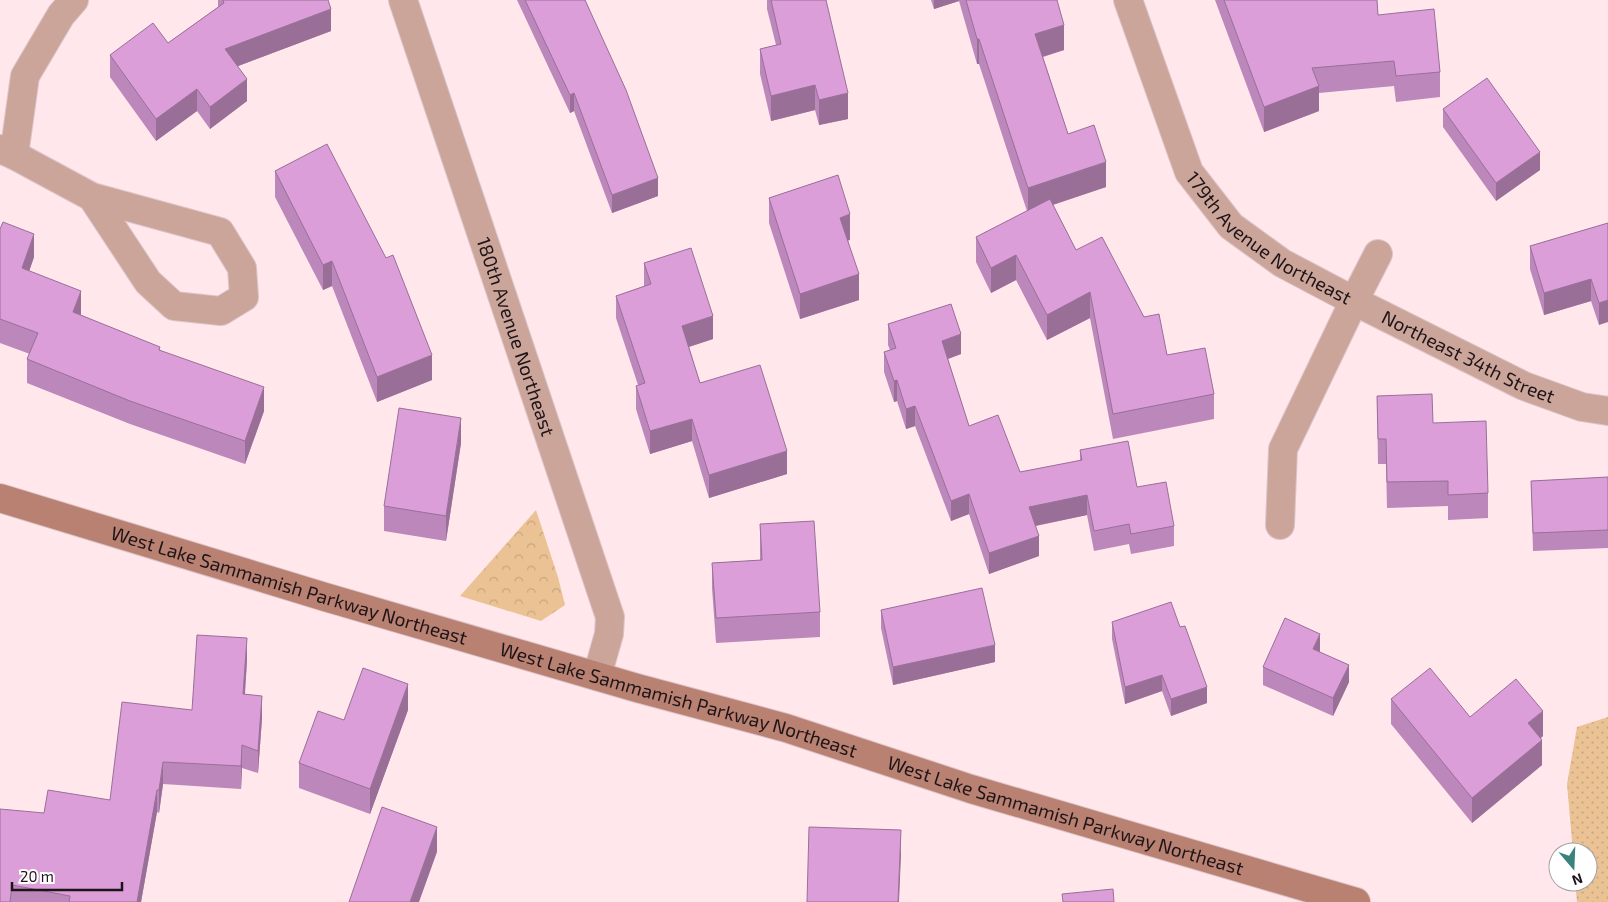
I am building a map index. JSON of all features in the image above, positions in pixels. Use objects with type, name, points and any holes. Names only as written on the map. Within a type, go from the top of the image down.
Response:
[{"type":"main road","name":"West Lake Sammamish Parkway Northeast","points":[[0,498],[325,597],[637,688],[786,728],[971,789],[1356,902]]},
{"type":"street","points":[[74,0],[61,15],[25,76],[7,152],[92,198],[220,232],[242,268],[244,297],[220,311],[174,306],[148,282],[92,198]]},
{"type":"street","name":"180th Avenue Northeast","points":[[403,0],[610,616],[609,634],[597,676]]},
{"type":"street","name":"179th Avenue Northeast","points":[[1128,0],[1189,172],[1231,226],[1282,263],[1354,301],[1282,448],[1280,525]]},
{"type":"street","points":[[1354,301],[1378,254]]},
{"type":"street","name":"Northeast 34th Street","points":[[1354,301],[1524,386],[1582,407],[1608,411]]},
{"type":"green space","points":[[536,510],[565,605],[541,621],[460,596]]},
{"type":"green space","points":[[1608,717],[1608,902],[1577,902],[1576,892],[1598,892],[1598,842],[1572,842],[1567,784],[1577,727]]},
{"type":"building","points":[[223,0],[328,0],[331,9],[225,49],[247,79],[210,107],[197,89],[156,119],[110,55],[153,23],[168,43],[224,3]]},
{"type":"building","points":[[525,0],[585,0],[626,90],[658,178],[612,195],[574,93],[570,95]]},
{"type":"building","points":[[771,0],[826,0],[848,93],[819,100],[815,85],[771,96],[760,49],[781,44]]},
{"type":"building","points":[[966,0],[1057,0],[1064,25],[1035,34],[1068,134],[1094,125],[1106,162],[1028,188],[979,39],[977,39]]},
{"type":"building","points":[[1224,0],[1377,0],[1378,15],[1434,9],[1440,72],[1396,76],[1394,61],[1312,68],[1319,86],[1264,107]]},
{"type":"building","points":[[1487,78],[1540,152],[1496,183],[1443,109]]},
{"type":"building","points":[[327,144],[386,258],[393,255],[432,355],[377,377],[332,261],[323,265],[275,171]]},
{"type":"building","points":[[838,175],[850,214],[840,218],[859,274],[800,294],[769,198]]},
{"type":"building","points":[[1050,199],[1076,250],[1102,237],[1144,317],[1159,314],[1167,355],[1205,348],[1214,394],[1113,414],[1090,292],[1047,315],[1016,255],[991,268],[976,237]]},
{"type":"building","points":[[3,222],[34,234],[22,268],[81,291],[73,312],[160,347],[159,350],[264,387],[245,441],[130,401],[27,359],[38,333],[0,319],[0,229]]},
{"type":"building","points":[[1608,223],[1608,300],[1599,303],[1591,279],[1544,293],[1530,246]]},
{"type":"building","points":[[691,248],[713,316],[682,326],[700,383],[760,365],[787,451],[709,475],[692,419],[650,431],[636,386],[645,383],[616,296],[651,284],[644,263]]},
{"type":"building","points":[[951,304],[961,334],[942,341],[969,426],[998,415],[1020,472],[1082,460],[1080,450],[1128,441],[1137,487],[1166,482],[1174,526],[1131,534],[1129,524],[1094,531],[1087,495],[1029,507],[1039,536],[989,553],[969,494],[951,501],[915,406],[906,409],[897,380],[894,381],[884,352],[896,348],[888,324]]},
{"type":"building","points":[[1432,394],[1433,423],[1486,421],[1488,493],[1448,495],[1448,481],[1387,482],[1386,439],[1378,439],[1377,396]]},
{"type":"building","points":[[399,408],[461,418],[446,516],[384,506]]},
{"type":"building","points":[[1608,477],[1608,530],[1533,533],[1531,481]]},
{"type":"building","points":[[814,521],[820,612],[716,618],[712,563],[762,560],[760,524]]},
{"type":"building","points":[[982,588],[995,645],[893,667],[881,610]]},
{"type":"building","points":[[1171,602],[1180,627],[1185,626],[1207,687],[1171,699],[1162,675],[1125,687],[1112,622]]},
{"type":"building","points":[[1285,618],[1320,634],[1313,649],[1349,665],[1333,698],[1263,667]]},
{"type":"building","points":[[197,635],[247,638],[243,694],[262,696],[258,751],[242,745],[241,766],[163,762],[137,902],[69,902],[70,896],[12,885],[10,902],[0,902],[0,809],[44,813],[48,790],[110,800],[122,702],[192,710]]},
{"type":"building","points":[[363,668],[408,684],[370,789],[299,763],[318,711],[344,720]]},
{"type":"building","points":[[1430,668],[1470,717],[1516,679],[1543,711],[1528,723],[1542,740],[1472,798],[1391,699]]},
{"type":"building","points":[[382,807],[437,827],[410,902],[349,902]]},
{"type":"building","points":[[809,827],[901,830],[898,902],[807,902]]},
{"type":"building","points":[[1113,889],[1114,902],[1063,902],[1062,894]]}]
